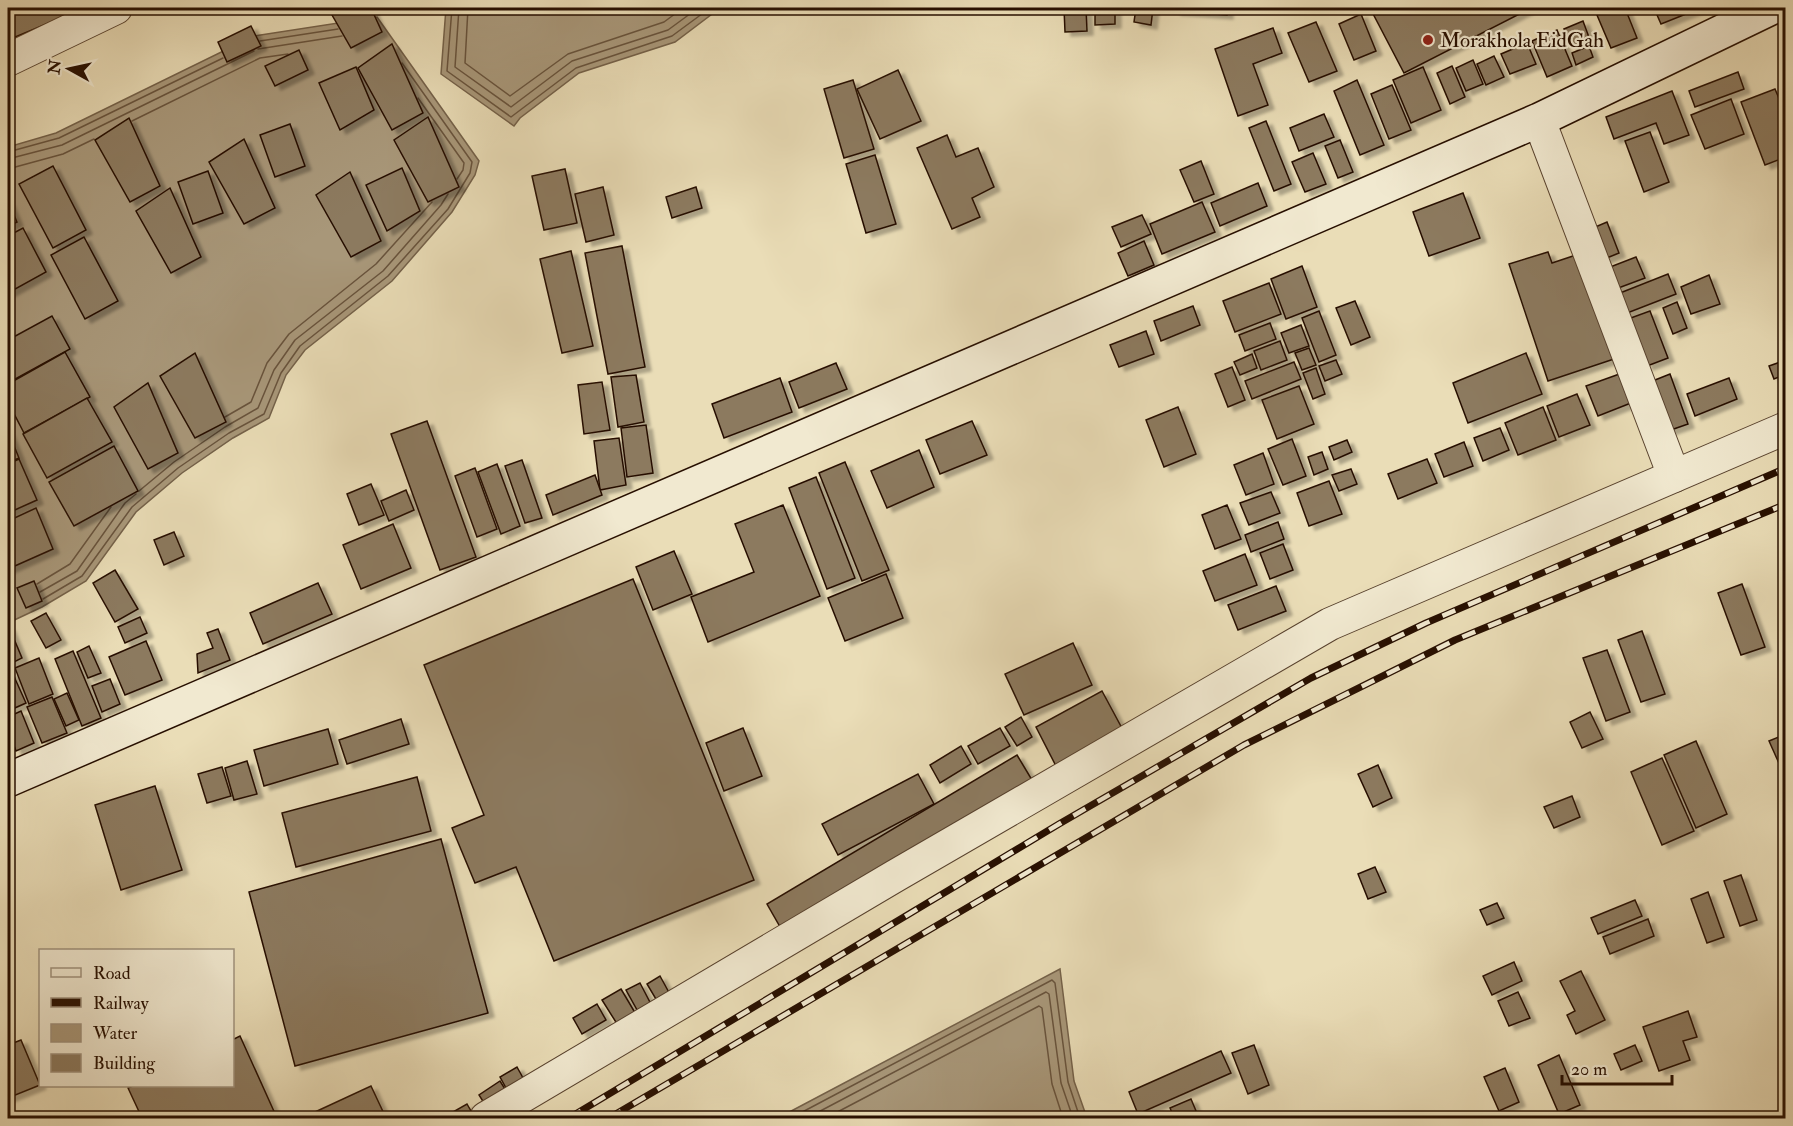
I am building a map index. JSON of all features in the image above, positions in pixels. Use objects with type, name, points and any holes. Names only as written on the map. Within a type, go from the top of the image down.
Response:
[{"type":"main road","points":[[8,780],[1539,120],[1771,8]]},
{"type":"street","points":[[8,60],[116,8]]},
{"type":"street","points":[[1539,120],[1674,476]]},
{"type":"street","points":[[486,1119],[895,876],[1330,624],[1785,428]]},
{"type":"water","points":[[446,8],[720,8],[675,42],[579,73],[520,118],[514,126],[441,74]]},
{"type":"water","points":[[377,17],[479,161],[475,175],[452,212],[392,281],[305,350],[286,375],[269,418],[233,438],[182,473],[136,512],[86,581],[42,607],[8,623],[8,147],[56,133],[254,36]]},
{"type":"water","points":[[1060,969],[1074,1081],[1087,1118],[778,1118]]},
{"type":"building","points":[[8,8],[85,8],[8,40]]},
{"type":"building","points":[[328,8],[371,8],[382,32],[351,48]]},
{"type":"building","points":[[1064,8],[1086,8],[1087,31],[1065,32]]},
{"type":"building","points":[[1095,8],[1115,8],[1115,24],[1095,25]]},
{"type":"building","points":[[1136,8],[1153,8],[1151,25],[1134,22]]},
{"type":"building","points":[[1175,8],[1227,8],[1227,15],[1175,11]]},
{"type":"building","name":"Morakhola EidGah","points":[[1370,8],[1531,8],[1404,73]]},
{"type":"building","points":[[1594,8],[1625,8],[1637,38],[1611,48]]},
{"type":"building","points":[[1654,8],[1701,8],[1661,24]]},
{"type":"building","points":[[1361,14],[1376,51],[1354,60],[1339,24]]},
{"type":"building","points":[[1583,21],[1590,40],[1573,48],[1564,29]]},
{"type":"building","points":[[1316,22],[1337,71],[1309,82],[1288,33]]},
{"type":"building","points":[[251,26],[261,46],[227,62],[218,42]]},
{"type":"building","points":[[1273,28],[1282,53],[1253,64],[1268,105],[1238,116],[1215,49]]},
{"type":"building","points":[[1557,30],[1572,66],[1547,77],[1532,41]]},
{"type":"building","points":[[1527,43],[1536,64],[1510,74],[1501,54]]},
{"type":"building","points":[[392,44],[423,113],[392,130],[358,68]]},
{"type":"building","points":[[1589,46],[1593,57],[1576,65],[1572,53]]},
{"type":"building","points":[[299,50],[308,70],[275,86],[265,66]]},
{"type":"building","points":[[1494,56],[1504,77],[1486,85],[1477,64]]},
{"type":"building","points":[[1473,60],[1483,84],[1466,91],[1456,68]]},
{"type":"building","points":[[1452,66],[1465,97],[1450,104],[1437,73]]},
{"type":"building","points":[[356,67],[374,110],[340,130],[319,83]]},
{"type":"building","points":[[1423,67],[1441,110],[1411,123],[1393,80]]},
{"type":"building","points":[[898,70],[921,121],[880,139],[857,89]]},
{"type":"building","points":[[1738,72],[1744,89],[1695,107],[1689,91]]},
{"type":"building","points":[[853,80],[874,149],[844,158],[824,89]]},
{"type":"building","points":[[1357,80],[1384,145],[1360,155],[1334,91]]},
{"type":"building","points":[[1392,85],[1411,130],[1389,139],[1371,94]]},
{"type":"building","points":[[1775,89],[1786,115],[1786,157],[1765,165],[1741,102]]},
{"type":"building","points":[[1672,91],[1689,135],[1664,144],[1656,123],[1614,139],[1606,117]]},
{"type":"building","points":[[1731,99],[1744,134],[1705,149],[1691,115]]},
{"type":"building","points":[[1324,114],[1334,137],[1299,151],[1290,128]]},
{"type":"building","points":[[428,117],[459,187],[428,202],[394,140]]},
{"type":"building","points":[[129,118],[160,186],[130,202],[95,140]]},
{"type":"building","points":[[1266,121],[1291,184],[1274,191],[1249,128]]},
{"type":"building","points":[[290,124],[305,166],[275,177],[260,135]]},
{"type":"building","points":[[1650,132],[1669,182],[1644,192],[1625,141]]},
{"type":"building","points":[[947,135],[956,157],[978,148],[994,187],[972,198],[980,217],[952,229],[917,148]]},
{"type":"building","points":[[244,139],[275,208],[244,224],[209,162]]},
{"type":"building","points":[[1340,140],[1353,172],[1338,178],[1325,146]]},
{"type":"building","points":[[1313,153],[1326,184],[1305,192],[1292,162]]},
{"type":"building","points":[[875,155],[896,224],[866,233],[846,164]]},
{"type":"building","points":[[1201,161],[1214,194],[1194,202],[1180,170]]},
{"type":"building","points":[[53,166],[86,230],[53,248],[19,184]]},
{"type":"building","points":[[402,168],[420,211],[387,231],[366,185]]},
{"type":"building","points":[[565,169],[577,223],[544,230],[532,176]]},
{"type":"building","points":[[208,171],[223,213],[193,224],[178,182]]},
{"type":"building","points":[[350,172],[381,241],[351,257],[316,195]]},
{"type":"building","points":[[1258,183],[1267,206],[1220,226],[1211,203]]},
{"type":"building","points":[[603,187],[614,235],[586,242],[575,194]]},
{"type":"building","points":[[696,187],[702,208],[672,218],[666,197]]},
{"type":"building","points":[[170,188],[201,257],[171,273],[136,211]]},
{"type":"building","points":[[1463,193],[1480,238],[1429,256],[1413,212]]},
{"type":"building","points":[[8,201],[17,222],[8,226]]},
{"type":"building","points":[[1202,202],[1215,232],[1162,254],[1150,224]]},
{"type":"building","points":[[1142,215],[1151,234],[1121,247],[1112,227]]},
{"type":"building","points":[[1607,222],[1619,253],[1597,262],[1586,231]]},
{"type":"building","points":[[23,228],[46,272],[8,293],[8,236]]},
{"type":"building","points":[[84,237],[118,301],[85,319],[51,255]]},
{"type":"building","points":[[1144,241],[1154,265],[1128,276],[1118,253]]},
{"type":"building","points":[[622,246],[645,367],[608,374],[585,253]]},
{"type":"building","points":[[571,251],[593,346],[562,353],[540,259]]},
{"type":"building","points":[[1548,252],[1552,263],[1582,253],[1617,358],[1548,381],[1509,264]]},
{"type":"building","points":[[1636,257],[1645,278],[1613,290],[1605,269]]},
{"type":"building","points":[[1302,266],[1317,307],[1286,319],[1271,279]]},
{"type":"building","points":[[1668,274],[1676,294],[1622,315],[1615,295]]},
{"type":"building","points":[[1709,275],[1720,304],[1691,314],[1681,287]]},
{"type":"building","points":[[1269,283],[1281,314],[1235,332],[1223,301]]},
{"type":"building","points":[[1355,301],[1370,337],[1351,345],[1336,308]]},
{"type":"building","points":[[1677,302],[1687,328],[1673,334],[1663,308]]},
{"type":"building","points":[[1193,306],[1200,325],[1161,341],[1154,321]]},
{"type":"building","points":[[1319,311],[1336,355],[1319,362],[1302,318]]},
{"type":"building","points":[[1650,311],[1668,358],[1647,366],[1628,319]]},
{"type":"building","points":[[52,316],[70,349],[8,383],[8,340]]},
{"type":"building","points":[[1270,323],[1276,339],[1245,351],[1239,335]]},
{"type":"building","points":[[1301,325],[1309,346],[1289,353],[1281,333]]},
{"type":"building","points":[[1146,331],[1154,354],[1119,367],[1110,345]]},
{"type":"building","points":[[1280,341],[1287,360],[1261,370],[1254,351]]},
{"type":"building","points":[[1309,348],[1316,365],[1302,370],[1295,353]]},
{"type":"building","points":[[65,352],[90,397],[24,433],[8,402],[8,384]]},
{"type":"building","points":[[195,353],[226,422],[195,438],[160,376]]},
{"type":"building","points":[[1526,353],[1542,394],[1468,423],[1453,383]]},
{"type":"building","points":[[1252,354],[1257,368],[1240,375],[1234,362]]},
{"type":"building","points":[[1336,360],[1342,374],[1325,381],[1319,366]]},
{"type":"building","points":[[1786,360],[1786,374],[1774,379],[1769,366]]},
{"type":"building","points":[[1294,362],[1301,379],[1252,399],[1245,381]]},
{"type":"building","points":[[836,363],[847,389],[799,408],[789,382]]},
{"type":"building","points":[[1232,367],[1245,400],[1228,407],[1215,374]]},
{"type":"building","points":[[1316,368],[1325,394],[1313,399],[1303,373]]},
{"type":"building","points":[[1625,372],[1636,401],[1598,416],[1586,386]]},
{"type":"building","points":[[1670,374],[1688,424],[1668,431],[1650,382]]},
{"type":"building","points":[[636,375],[644,422],[618,427],[611,377]]},
{"type":"building","points":[[780,378],[792,412],[724,438],[712,404]]},
{"type":"building","points":[[1729,378],[1737,399],[1695,416],[1687,394]]},
{"type":"building","points":[[602,382],[610,430],[584,434],[578,385]]},
{"type":"building","points":[[148,383],[178,453],[148,469],[114,407]]},
{"type":"building","points":[[1299,386],[1314,424],[1277,439],[1262,400]]},
{"type":"building","points":[[1577,394],[1590,425],[1559,437],[1547,406]]},
{"type":"building","points":[[87,398],[112,442],[47,478],[23,434]]},
{"type":"building","points":[[1178,407],[1196,454],[1164,467],[1146,420]]},
{"type":"building","points":[[1543,407],[1556,440],[1518,455],[1505,423]]},
{"type":"building","points":[[427,421],[476,557],[440,570],[391,434]]},
{"type":"building","points":[[972,421],[987,455],[940,474],[926,440]]},
{"type":"building","points":[[646,425],[653,473],[627,477],[621,428]]},
{"type":"building","points":[[1500,428],[1509,450],[1483,461],[1474,438]]},
{"type":"building","points":[[8,431],[19,458],[8,463]]},
{"type":"building","points":[[619,438],[626,485],[600,490],[594,441]]},
{"type":"building","points":[[1292,439],[1306,476],[1283,485],[1268,449]]},
{"type":"building","points":[[1347,440],[1352,452],[1334,460],[1329,447]]},
{"type":"building","points":[[1464,442],[1473,466],[1444,477],[1435,454]]},
{"type":"building","points":[[114,446],[138,491],[74,526],[49,482]]},
{"type":"building","points":[[919,450],[934,487],[887,508],[871,471]]},
{"type":"building","points":[[1322,452],[1328,469],[1314,475],[1308,457]]},
{"type":"building","points":[[1263,453],[1274,484],[1246,495],[1234,465]]},
{"type":"building","points":[[19,459],[37,500],[8,513],[8,464]]},
{"type":"building","points":[[1427,459],[1437,483],[1398,499],[1388,474]]},
{"type":"building","points":[[522,460],[542,518],[525,523],[505,466]]},
{"type":"building","points":[[845,462],[889,570],[862,581],[819,473]]},
{"type":"building","points":[[497,464],[520,526],[501,534],[478,472]]},
{"type":"building","points":[[475,468],[497,529],[477,537],[455,476]]},
{"type":"building","points":[[1351,469],[1357,484],[1339,491],[1332,475]]},
{"type":"building","points":[[595,475],[602,495],[553,515],[546,495]]},
{"type":"building","points":[[816,477],[855,578],[827,589],[789,488]]},
{"type":"building","points":[[1329,481],[1342,514],[1309,526],[1297,493]]},
{"type":"building","points":[[371,484],[384,515],[359,525],[347,494]]},
{"type":"building","points":[[406,490],[414,510],[389,521],[381,501]]},
{"type":"building","points":[[1271,492],[1280,513],[1249,525],[1240,503]]},
{"type":"building","points":[[783,505],[820,596],[708,642],[691,597],[754,572],[735,524]]},
{"type":"building","points":[[1227,505],[1241,539],[1215,549],[1202,515]]},
{"type":"building","points":[[36,508],[53,549],[8,569],[8,521]]},
{"type":"building","points":[[1278,522],[1284,539],[1251,552],[1245,535]]},
{"type":"building","points":[[393,524],[411,568],[361,589],[343,545]]},
{"type":"building","points":[[174,532],[184,556],[164,565],[154,540]]},
{"type":"building","points":[[1283,544],[1293,570],[1270,579],[1260,553]]},
{"type":"building","points":[[674,551],[692,594],[653,610],[636,567]]},
{"type":"building","points":[[1245,554],[1257,585],[1215,601],[1203,571]]},
{"type":"building","points":[[115,570],[138,609],[115,622],[93,583]]},
{"type":"building","points":[[886,574],[903,618],[845,641],[828,598]]},
{"type":"building","points":[[633,579],[754,880],[554,961],[516,867],[475,883],[452,828],[484,815],[424,665]]},
{"type":"building","points":[[34,581],[42,601],[26,608],[17,588]]},
{"type":"building","points":[[318,583],[332,614],[263,644],[250,613]]},
{"type":"building","points":[[1742,584],[1765,647],[1741,655],[1718,593]]},
{"type":"building","points":[[1276,586],[1286,611],[1238,630],[1228,605]]},
{"type":"building","points":[[46,613],[61,640],[46,648],[31,621]]},
{"type":"building","points":[[140,617],[147,633],[125,643],[118,627]]},
{"type":"building","points":[[8,627],[22,658],[8,665]]},
{"type":"building","points":[[218,629],[230,660],[198,673],[197,654],[213,648],[207,633]]},
{"type":"building","points":[[1642,631],[1665,694],[1641,702],[1618,640]]},
{"type":"building","points":[[146,641],[162,680],[125,695],[109,657]]},
{"type":"building","points":[[1073,643],[1092,685],[1024,715],[1005,674]]},
{"type":"building","points":[[89,646],[101,673],[88,678],[77,652]]},
{"type":"building","points":[[1607,650],[1630,712],[1606,721],[1583,658]]},
{"type":"building","points":[[73,651],[101,718],[82,726],[55,659]]},
{"type":"building","points":[[39,658],[53,694],[29,704],[15,668]]},
{"type":"building","points":[[12,672],[26,703],[8,711],[8,674]]},
{"type":"building","points":[[110,679],[120,704],[102,712],[92,686]]},
{"type":"building","points":[[1102,691],[1124,732],[1057,768],[1036,727]]},
{"type":"building","points":[[67,693],[79,720],[66,726],[54,699]]},
{"type":"building","points":[[52,697],[67,733],[42,743],[27,707]]},
{"type":"building","points":[[21,711],[34,743],[16,751],[8,729],[8,717]]},
{"type":"building","points":[[1590,712],[1603,739],[1582,748],[1570,722]]},
{"type":"building","points":[[1021,717],[1032,737],[1017,746],[1005,727]]},
{"type":"building","points":[[401,719],[409,744],[347,764],[339,740]]},
{"type":"building","points":[[743,728],[762,776],[724,791],[706,743]]},
{"type":"building","points":[[1000,728],[1010,746],[978,764],[968,746]]},
{"type":"building","points":[[328,729],[338,764],[264,786],[254,750]]},
{"type":"building","points":[[1786,734],[1786,768],[1782,770],[1769,741]]},
{"type":"building","points":[[1696,741],[1727,814],[1696,828],[1664,755]]},
{"type":"building","points":[[961,746],[971,764],[940,783],[930,765]]},
{"type":"building","points":[[1017,755],[1038,790],[787,939],[767,904]]},
{"type":"building","points":[[1662,758],[1694,831],[1662,845],[1631,772]]},
{"type":"building","points":[[247,761],[257,794],[234,800],[225,768]]},
{"type":"building","points":[[1378,765],[1392,798],[1373,807],[1358,774]]},
{"type":"building","points":[[222,767],[231,796],[207,803],[198,774]]},
{"type":"building","points":[[918,774],[934,804],[838,855],[822,824]]},
{"type":"building","points":[[417,777],[431,831],[296,867],[282,813]]},
{"type":"building","points":[[155,786],[182,870],[121,890],[95,805]]},
{"type":"building","points":[[1572,796],[1580,817],[1554,828],[1544,807]]},
{"type":"building","points":[[441,839],[488,1013],[295,1066],[249,892]]},
{"type":"building","points":[[1375,867],[1386,892],[1368,899],[1358,874]]},
{"type":"building","points":[[1741,875],[1757,920],[1740,926],[1724,881]]},
{"type":"building","points":[[1708,892],[1724,937],[1707,943],[1691,899]]},
{"type":"building","points":[[1635,900],[1642,916],[1598,934],[1591,918]]},
{"type":"building","points":[[1497,903],[1504,918],[1487,925],[1480,910]]},
{"type":"building","points":[[1648,919],[1654,936],[1610,954],[1603,937]]},
{"type":"building","points":[[1514,962],[1522,981],[1492,995],[1483,976]]},
{"type":"building","points":[[1581,971],[1605,1020],[1576,1034],[1567,1015],[1575,1011],[1560,981]]},
{"type":"building","points":[[660,976],[672,998],[660,1006],[647,984]]},
{"type":"building","points":[[640,983],[654,1010],[641,1017],[626,990]]},
{"type":"building","points":[[621,989],[637,1016],[619,1027],[602,1000]]},
{"type":"building","points":[[1518,992],[1530,1018],[1509,1026],[1498,1001]]},
{"type":"building","points":[[597,1004],[606,1020],[582,1034],[573,1018]]},
{"type":"building","points":[[1688,1011],[1697,1037],[1683,1041],[1690,1060],[1659,1071],[1643,1027]]},
{"type":"building","points":[[240,1036],[277,1118],[142,1118],[128,1088],[234,1087],[234,1039]]},
{"type":"building","points":[[21,1040],[39,1085],[8,1098],[8,1045]]},
{"type":"building","points":[[1254,1045],[1269,1085],[1248,1094],[1232,1053]]},
{"type":"building","points":[[1635,1045],[1642,1061],[1621,1070],[1614,1054]]},
{"type":"building","points":[[1221,1051],[1231,1073],[1138,1114],[1129,1092]]},
{"type":"building","points":[[1559,1055],[1580,1105],[1559,1114],[1538,1065]]},
{"type":"building","points":[[517,1067],[528,1087],[511,1097],[500,1077]]},
{"type":"building","points":[[1505,1068],[1519,1102],[1499,1111],[1484,1077]]},
{"type":"building","points":[[500,1081],[505,1089],[484,1103],[479,1095]]},
{"type":"building","points":[[371,1086],[386,1118],[302,1118]]},
{"type":"building","points":[[1191,1099],[1199,1118],[1174,1118],[1170,1108]]},
{"type":"building","points":[[467,1104],[475,1118],[444,1117]]},
{"type":"railway","points":[[569,1118],[1059,824],[1311,678],[1426,623],[1786,468]]},
{"type":"railway","points":[[609,1118],[1244,745],[1455,640],[1786,504]]},
{"type":"place","name":"Morakhola EidGah","points":[[1428,40]]}]
